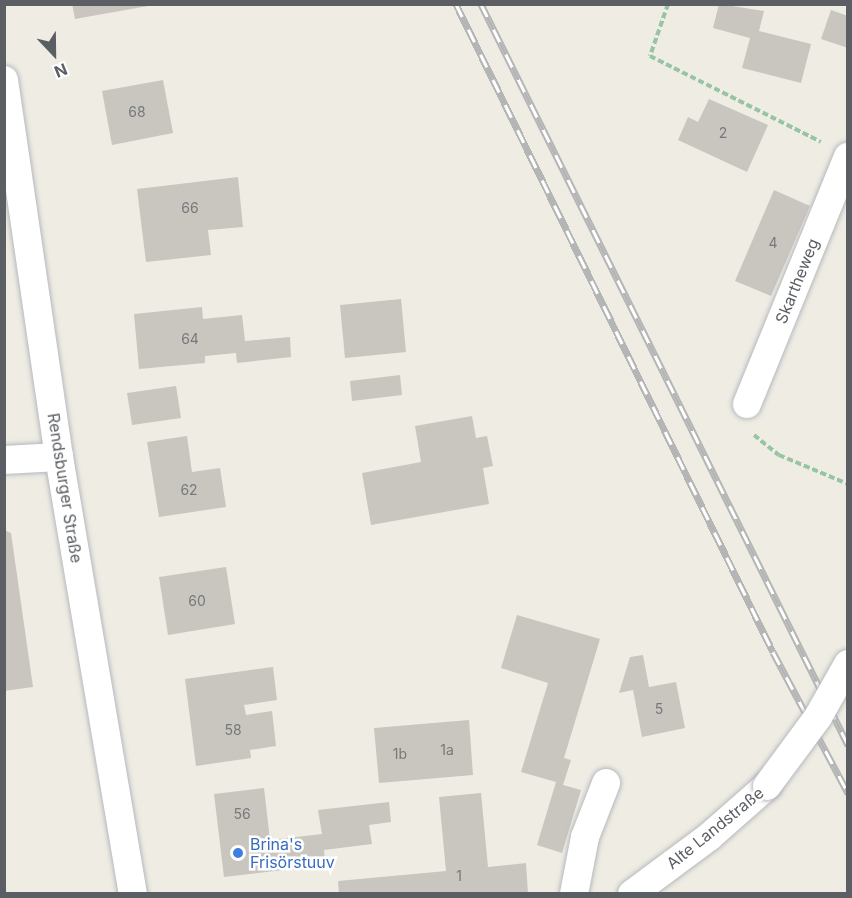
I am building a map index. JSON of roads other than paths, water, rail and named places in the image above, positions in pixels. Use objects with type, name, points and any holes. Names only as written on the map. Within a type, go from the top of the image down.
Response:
[{"type":"street","name":"Rendsburger Straße","points":[[4,80],[59,457],[133,894]]},
{"type":"street","name":"Skartheweg","points":[[747,405],[837,151]]},
{"type":"street","points":[[4,460],[59,457]]},
{"type":"street","name":"Alte Landstraße","points":[[632,894],[710,836],[767,786],[819,717],[848,663]]},
{"type":"street","points":[[574,894],[585,837],[606,783]]},
{"type":"railway","points":[[456,4],[773,652],[848,793]]},
{"type":"railway","points":[[481,4],[848,745]]},
{"type":"place","name":"Brina's Frisörstuuv","points":[[238,853]]}]
